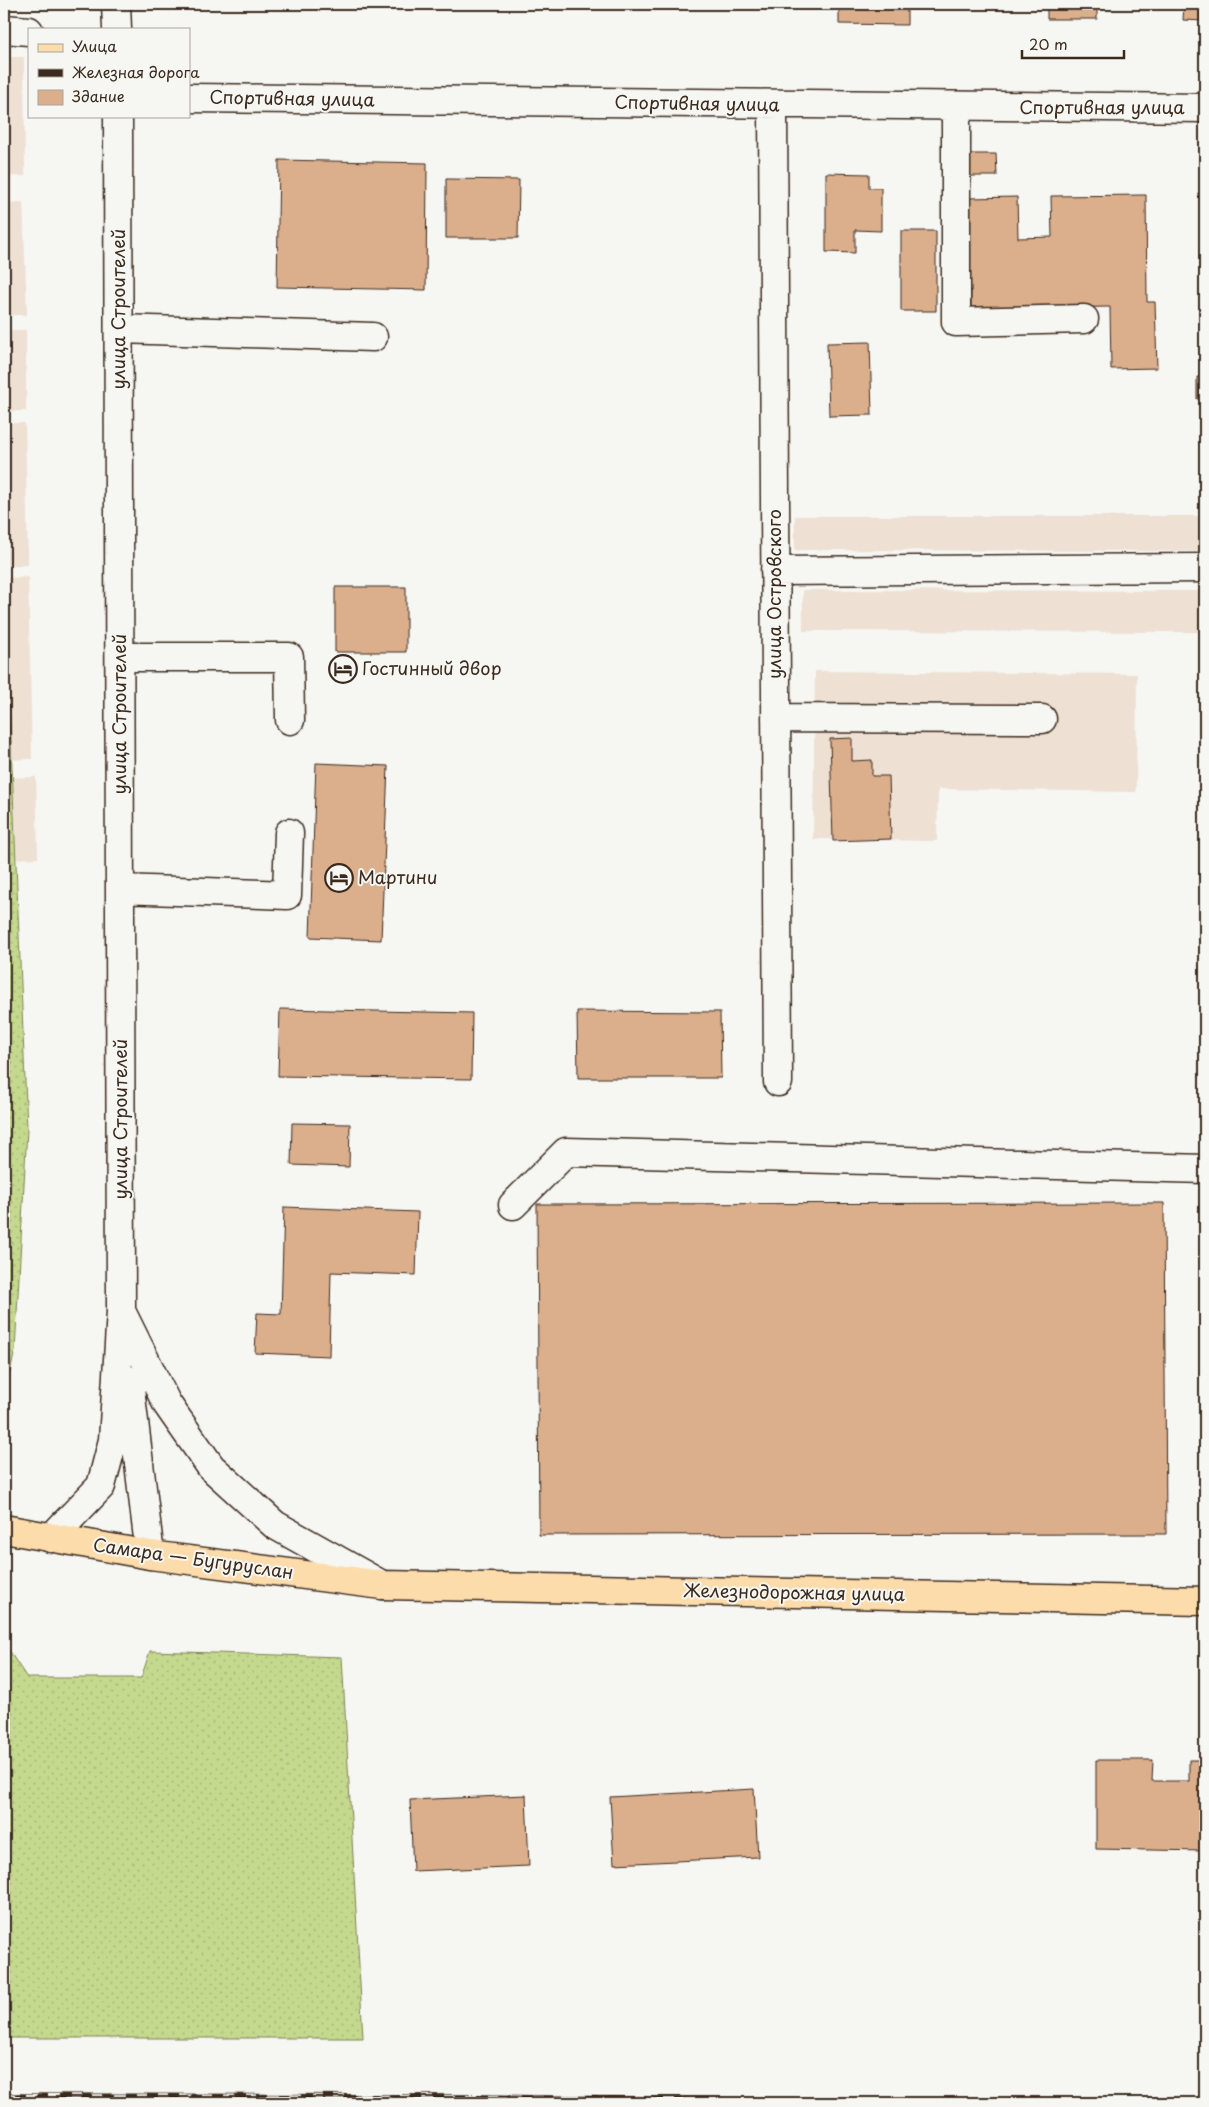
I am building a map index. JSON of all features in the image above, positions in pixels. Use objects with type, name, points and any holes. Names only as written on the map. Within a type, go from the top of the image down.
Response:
[{"type":"main road","name":"Самара — Бугуруслан","points":[[4,1529],[150,1555],[382,1585]]},
{"type":"main road","name":"Железнодорожная улица","points":[[382,1585],[1205,1601]]},
{"type":"street","points":[[116,4],[117,28]]},
{"type":"street","points":[[4,29],[28,30]]},
{"type":"street","name":"Спортивная улица","points":[[190,98],[1205,108]]},
{"type":"street","name":"улица Островского","points":[[773,105],[778,1082]]},
{"type":"street","points":[[956,107],[956,322],[1084,319]]},
{"type":"street","name":"улица Строителей","points":[[118,118],[121,1311]]},
{"type":"street","points":[[119,329],[373,337]]},
{"type":"street","points":[[775,571],[1205,568]]},
{"type":"street","points":[[120,657],[289,657],[290,720]]},
{"type":"street","points":[[776,718],[1042,719]]},
{"type":"street","points":[[120,888],[287,895],[289,833]]},
{"type":"street","points":[[513,1205],[566,1152],[1205,1169]]},
{"type":"street","points":[[51,1538],[101,1486],[113,1440],[121,1311]]},
{"type":"street","points":[[121,1311],[150,1555]]},
{"type":"street","points":[[121,1311],[167,1404],[211,1467],[275,1525],[382,1585]]},
{"type":"shaded area","points":[[4,57],[24,57],[25,176],[4,176]]},
{"type":"shaded area","points":[[23,202],[27,315],[4,315],[4,203]]},
{"type":"shaded area","points":[[4,330],[26,330],[26,411],[4,411]]},
{"type":"shaded area","points":[[4,423],[25,423],[28,565],[4,566]]},
{"type":"shaded area","points":[[795,516],[1205,516],[1205,551],[795,550]]},
{"type":"shaded area","points":[[28,577],[32,759],[4,760],[4,578]]},
{"type":"shaded area","points":[[803,590],[1205,591],[1205,632],[803,631]]},
{"type":"shaded area","points":[[815,671],[1137,674],[1136,792],[938,789],[937,841],[813,839]]},
{"type":"shaded area","points":[[36,777],[38,858],[7,859],[5,778]]},
{"type":"green space","points":[[4,573],[27,1129],[15,1350],[4,1399]]},
{"type":"green space","points":[[4,1643],[27,1678],[141,1678],[150,1651],[342,1657],[363,2038],[4,2038]]},
{"type":"building","points":[[839,4],[907,4],[907,25],[839,24]]},
{"type":"building","points":[[1047,4],[1097,4],[1097,19],[1047,19]]},
{"type":"building","points":[[1184,4],[1205,4],[1205,21],[1183,20]]},
{"type":"building","points":[[966,154],[996,154],[997,176],[966,176]]},
{"type":"building","points":[[279,160],[427,163],[426,290],[277,287]]},
{"type":"building","points":[[826,173],[869,174],[869,188],[881,188],[881,231],[855,230],[855,253],[826,252]]},
{"type":"building","points":[[446,179],[519,180],[518,238],[446,238]]},
{"type":"building","points":[[1146,195],[1147,302],[1155,302],[1157,368],[1111,369],[1110,307],[971,309],[969,198],[1017,197],[1018,238],[1052,237],[1051,196]]},
{"type":"building","points":[[901,231],[936,231],[936,311],[901,311]]},
{"type":"building","points":[[870,342],[872,415],[829,416],[827,343]]},
{"type":"building","points":[[1197,377],[1205,377],[1205,399],[1197,399]]},
{"type":"building","points":[[335,587],[406,587],[406,652],[335,652]]},
{"type":"building","points":[[852,738],[852,761],[872,760],[872,776],[889,776],[891,839],[833,841],[830,739]]},
{"type":"building","points":[[316,763],[388,766],[381,940],[310,937]]},
{"type":"building","points":[[280,1009],[472,1013],[471,1079],[278,1076]]},
{"type":"building","points":[[577,1011],[720,1012],[721,1078],[578,1078]]},
{"type":"building","points":[[292,1123],[350,1124],[349,1167],[291,1165]]},
{"type":"building","points":[[1164,1203],[1166,1534],[539,1535],[537,1204]]},
{"type":"building","points":[[284,1207],[418,1212],[416,1275],[331,1272],[329,1356],[255,1353],[257,1313],[281,1314]]},
{"type":"building","points":[[1096,1760],[1153,1760],[1152,1781],[1189,1781],[1189,1760],[1205,1760],[1205,1851],[1096,1849]]},
{"type":"building","points":[[754,1789],[758,1857],[614,1864],[610,1797]]},
{"type":"building","points":[[526,1795],[529,1866],[413,1871],[410,1800]]},
{"type":"railway","points":[[4,2096],[486,2097],[870,2103]]},
{"type":"place","name":"Гостинный двор","points":[[343,669]]},
{"type":"place","name":"Мартини","points":[[339,878]]}]
